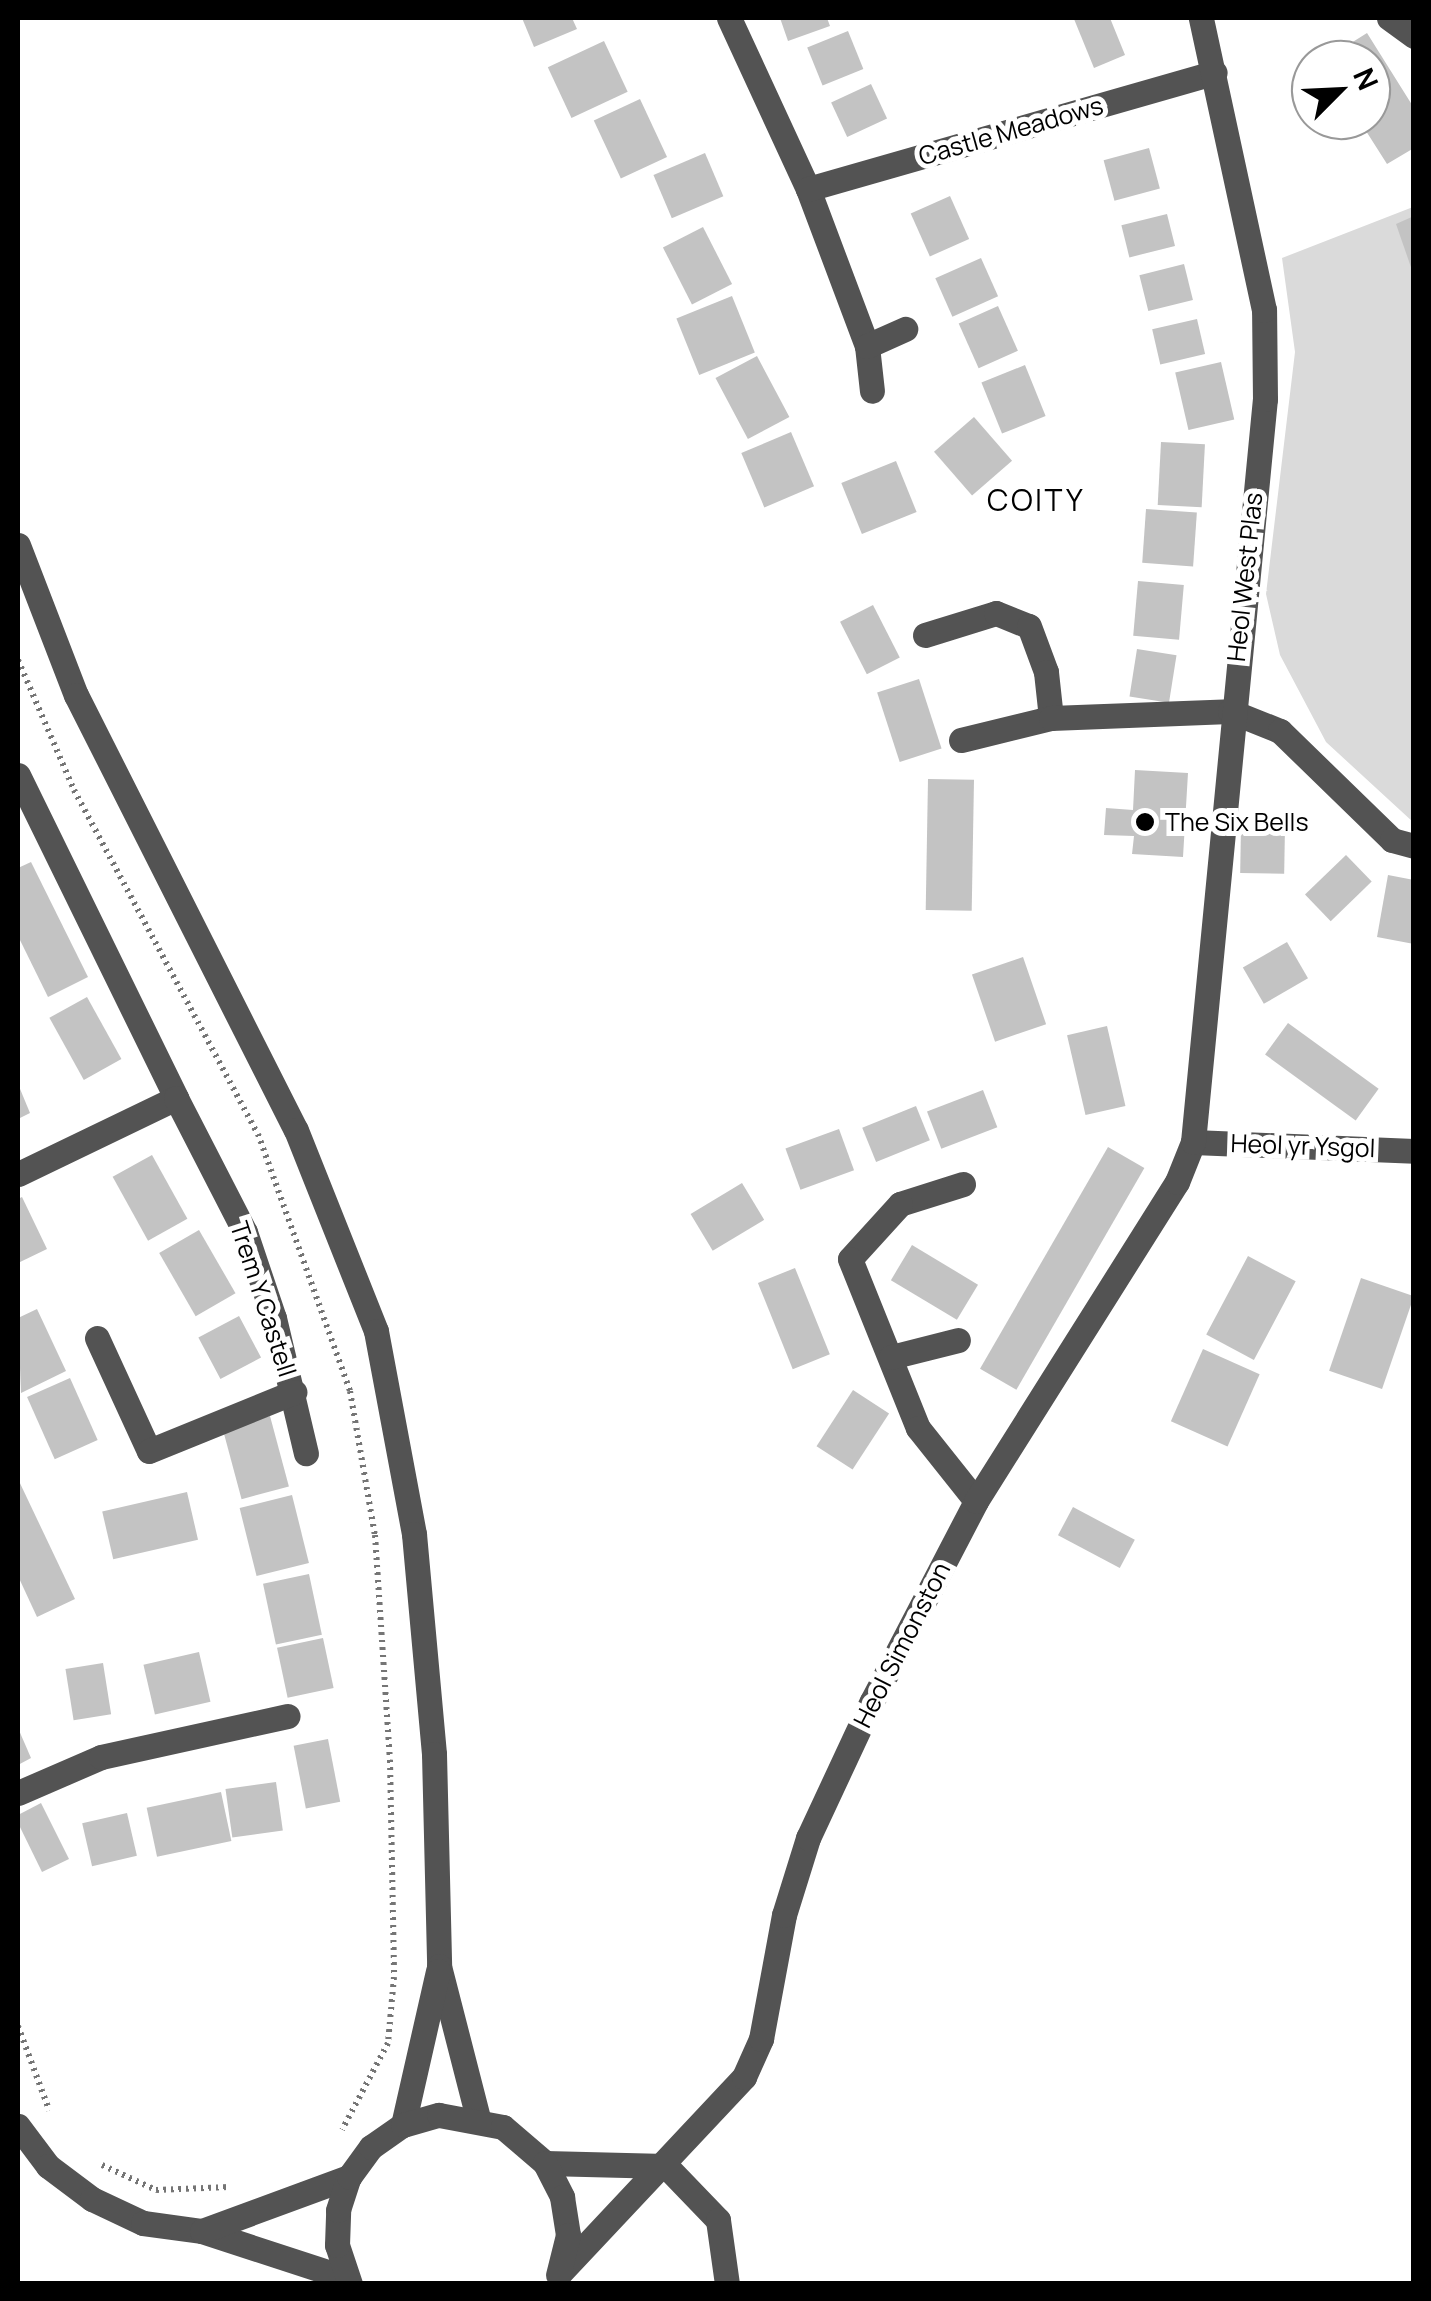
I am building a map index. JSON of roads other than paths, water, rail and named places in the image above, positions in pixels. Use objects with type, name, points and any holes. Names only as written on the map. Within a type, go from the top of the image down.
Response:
[{"type":"street","points":[[730,18],[808,189],[866,346],[872,390]]},
{"type":"street","name":"Heol West Plas","points":[[1193,1142],[1230,711],[1266,399],[1264,328],[1201,18]]},
{"type":"street","points":[[1389,18],[1414,36]]},
{"type":"street","name":"Castle Meadows","points":[[808,189],[1215,72]]},
{"type":"street","points":[[866,346],[905,329]]},
{"type":"street","points":[[18,546],[76,695],[296,1130],[376,1330],[414,1534],[434,1754],[439,1966],[478,2118]]},
{"type":"street","points":[[925,635],[996,613],[1028,626],[1046,672],[1051,718]]},
{"type":"street","points":[[962,740],[1051,718],[1230,711],[1280,731],[1392,840],[1414,846]]},
{"type":"street","name":"Trem Y Castell","points":[[18,775],[245,1232],[294,1392],[306,1453]]},
{"type":"street","points":[[18,1174],[176,1098]]},
{"type":"street","name":"Heol yr Ysgol","points":[[1193,1142],[1414,1150]]},
{"type":"street","name":"Heol Simonston","points":[[556,2278],[666,2166],[744,2077],[761,2039],[784,1914],[808,1838],[976,1501],[1177,1182],[1193,1142]]},
{"type":"street","points":[[962,1184],[900,1204],[850,1260],[918,1428],[976,1501]]},
{"type":"street","points":[[96,1338],[149,1451],[294,1392]]},
{"type":"street","points":[[891,1356],[958,1340]]},
{"type":"street","points":[[18,1793],[101,1757],[288,1716]]},
{"type":"street","points":[[403,2125],[439,1966]]},
{"type":"street","points":[[348,2281],[337,2228],[349,2178],[371,2147],[403,2125],[440,2115],[478,2118],[503,2127],[546,2162],[562,2197],[568,2235],[556,2278]]},
{"type":"street","points":[[18,2130],[48,2166],[92,2199],[144,2224],[202,2231],[348,2281]]},
{"type":"street","points":[[546,2162],[666,2166],[718,2220],[727,2284]]},
{"type":"street","points":[[202,2231],[349,2178]]},
{"type":"place","name":"The Six Bells","points":[[1145,822]]},
{"type":"district","name":"COITY","points":[[1036,500]]}]
